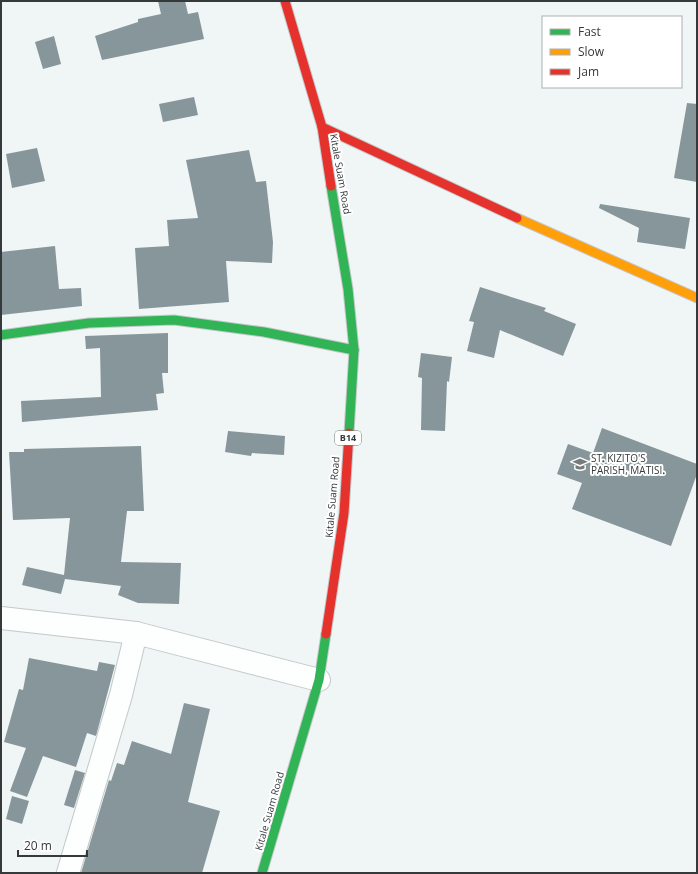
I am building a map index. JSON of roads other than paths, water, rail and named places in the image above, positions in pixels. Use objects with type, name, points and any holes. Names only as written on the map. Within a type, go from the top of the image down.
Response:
[{"type":"main road","name":"Kitale Suam Road","points":[[262,873],[319,680],[344,513],[354,350],[348,289],[322,127],[285,1]]},
{"type":"main road","points":[[322,127],[491,207],[697,298]]},
{"type":"main road","points":[[1,335],[89,323],[174,320],[264,332],[354,350]]},
{"type":"street","points":[[1,618],[136,632],[319,680]]},
{"type":"street","points":[[68,873],[122,695],[136,632]]},
{"type":"place","name":"ST. KIZITO'S PARISH, MATISI.","points":[[580,464]]}]
